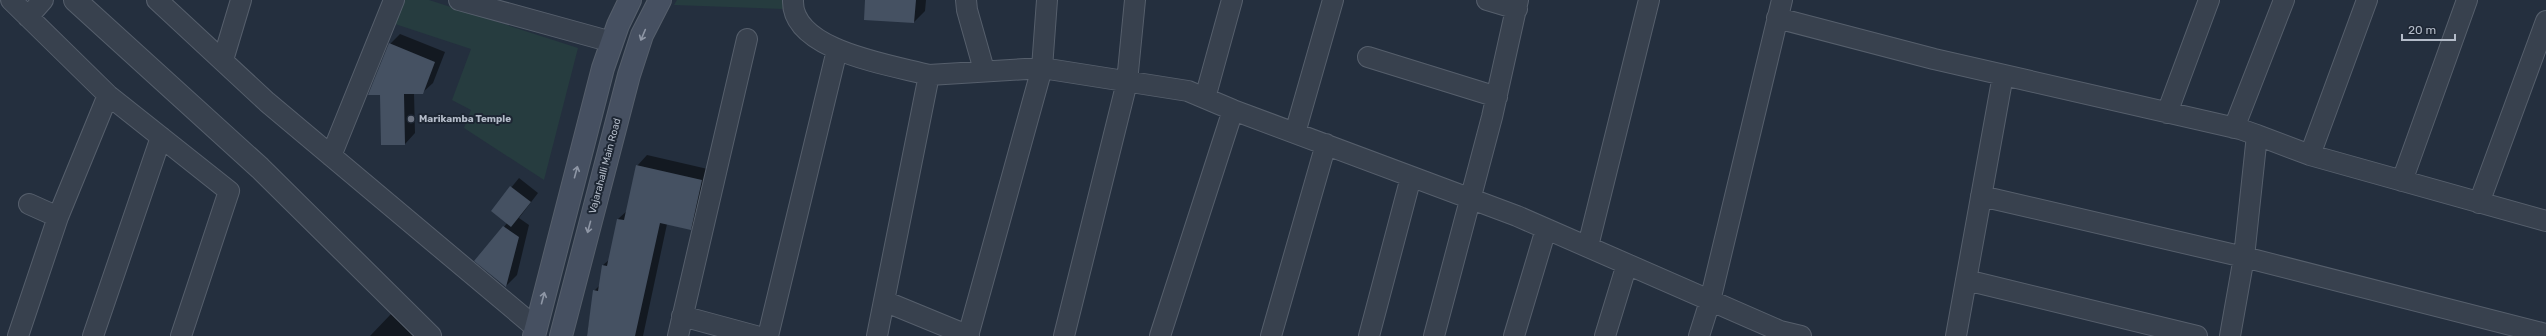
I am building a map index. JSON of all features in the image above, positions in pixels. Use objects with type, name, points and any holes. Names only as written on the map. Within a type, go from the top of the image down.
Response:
[{"type":"main road","points":[[535,332],[612,42],[630,0]]},
{"type":"main road","name":"Vajarahalli Main Road","points":[[561,336],[629,76],[642,35],[660,0]]},
{"type":"street","points":[[11,0],[108,95],[229,191],[181,336]]},
{"type":"street","points":[[28,17],[43,0]]},
{"type":"street","points":[[75,0],[260,168],[430,336]]},
{"type":"street","points":[[157,0],[331,156],[535,332]]},
{"type":"street","points":[[223,60],[241,0]]},
{"type":"street","points":[[331,156],[394,0]]},
{"type":"street","points":[[459,0],[612,42]]},
{"type":"street","points":[[793,0],[796,18],[803,29],[837,50],[930,75],[984,70],[1042,68],[1188,91],[1233,110],[1471,199],[1588,246],[1780,334],[1801,336]]},
{"type":"street","points":[[966,0],[967,10],[984,70]]},
{"type":"street","points":[[884,301],[968,336],[1042,68],[1047,0]]},
{"type":"street","points":[[1064,336],[1127,82],[1135,0]]},
{"type":"street","points":[[1205,98],[1232,0]]},
{"type":"street","points":[[1295,133],[1333,0]]},
{"type":"street","points":[[1434,336],[1497,97],[1517,4],[1487,0]]},
{"type":"street","points":[[1588,246],[1649,0]]},
{"type":"street","points":[[2167,112],[2209,0]]},
{"type":"street","points":[[2234,128],[2284,0]]},
{"type":"street","points":[[2310,155],[2367,0]]},
{"type":"street","points":[[2402,181],[2467,0]]},
{"type":"street","points":[[1699,336],[1710,301],[1779,9],[2003,75],[2234,128],[2310,155],[2546,221]]},
{"type":"street","points":[[2479,203],[2546,22]]},
{"type":"street","points":[[678,336],[747,39]]},
{"type":"street","points":[[768,336],[837,50]]},
{"type":"street","points":[[1368,57],[1497,97]]},
{"type":"street","points":[[877,336],[930,75]]},
{"type":"street","points":[[1956,336],[2003,75]]},
{"type":"street","points":[[18,336],[58,217],[108,95]]},
{"type":"street","points":[[1160,336],[1233,110]]},
{"type":"street","points":[[2230,336],[2244,257],[2257,135]]},
{"type":"street","points":[[93,336],[161,137]]},
{"type":"street","points":[[1271,336],[1326,144]]},
{"type":"street","points":[[1369,336],[1411,177]]},
{"type":"street","points":[[1981,196],[2244,257],[2546,334]]},
{"type":"street","points":[[29,204],[58,217]]},
{"type":"street","points":[[1514,336],[1546,229]]},
{"type":"street","points":[[1605,336],[1627,264]]},
{"type":"street","points":[[1966,280],[2197,336]]},
{"type":"street","points":[[682,316],[756,336]]},
{"type":"green space","points":[[402,0],[429,0],[578,48],[544,180],[464,128],[471,110],[452,100],[471,49],[392,23]]},
{"type":"green space","points":[[677,0],[785,0],[784,9],[674,5]]},
{"type":"building","points":[[865,0],[916,0],[914,23],[864,20]]},
{"type":"building","points":[[389,43],[435,62],[423,94],[404,94],[405,145],[381,145],[380,95],[368,95]]},
{"type":"building","points":[[636,165],[702,180],[691,230],[660,223],[635,336],[587,336],[593,290],[598,291],[602,265],[607,266],[617,219],[624,220]]},
{"type":"building","points":[[510,186],[531,202],[511,227],[491,211]]},
{"type":"building","points":[[503,226],[519,237],[506,287],[474,261]]},
{"type":"place","name":"Marikamba Temple","points":[[411,119]]}]
